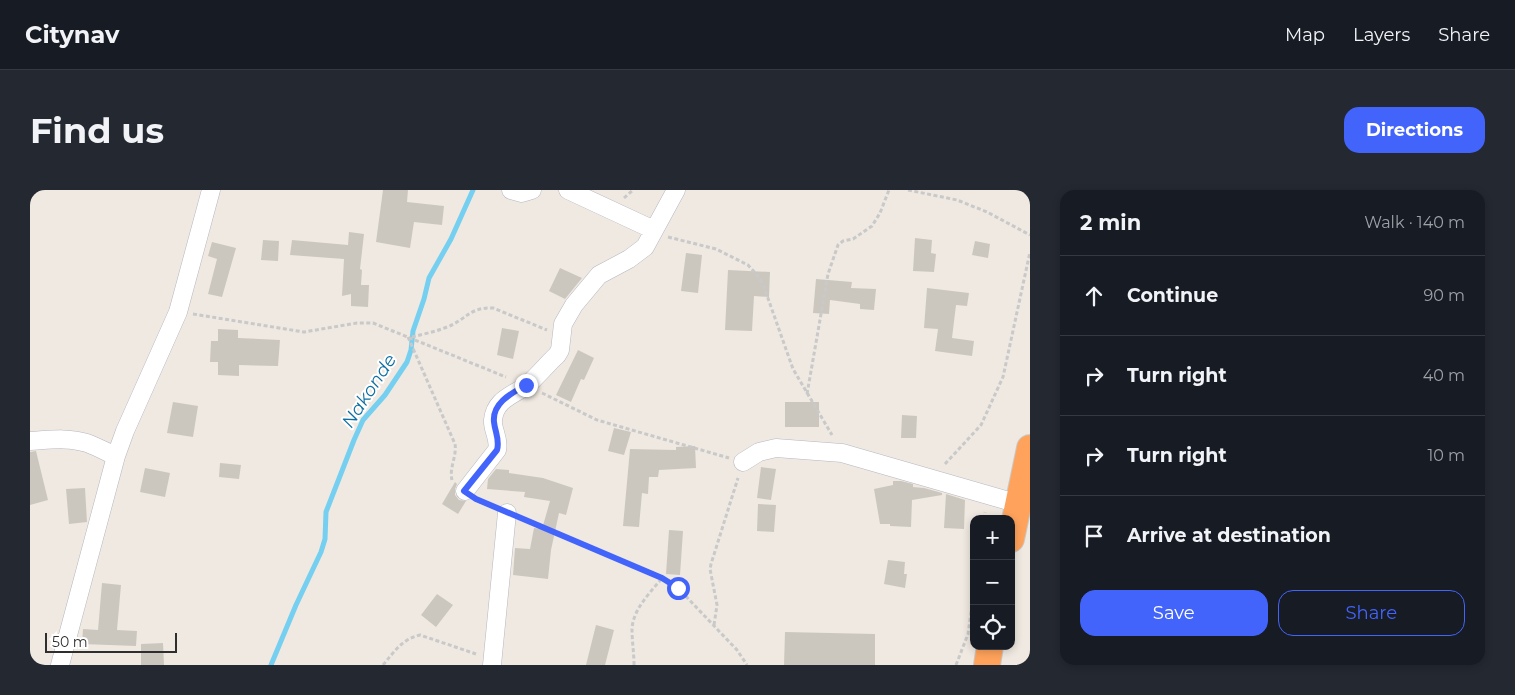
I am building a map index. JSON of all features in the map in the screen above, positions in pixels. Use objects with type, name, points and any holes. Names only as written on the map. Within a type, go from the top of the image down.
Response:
[{"type":"highway","points":[[1015,522],[1030,448]]},
{"type":"highway","points":[[987,665],[989,650]]},
{"type":"street","points":[[60,665],[116,456],[125,431],[178,312],[212,190]]},
{"type":"street","points":[[511,190],[522,193],[532,190]]},
{"type":"street","points":[[568,190],[653,231]]},
{"type":"street","points":[[464,491],[497,450],[498,442],[493,420],[497,409],[509,395],[526,385],[557,355],[560,350],[563,324],[574,305],[599,275],[645,247],[676,190]]},
{"type":"street","points":[[30,441],[62,439],[86,443],[116,456]]},
{"type":"street","points":[[743,462],[759,452],[776,448],[842,453],[1019,504]]},
{"type":"street","points":[[492,663],[507,513]]},
{"type":"path","points":[[807,395],[828,274],[838,245],[843,241],[853,239],[872,226],[880,213],[889,190]]},
{"type":"path","points":[[908,190],[957,200],[994,216],[1030,235]]},
{"type":"path","points":[[653,231],[716,249],[748,265],[759,277],[793,369],[842,453]]},
{"type":"path","points":[[932,478],[981,425],[991,406],[1009,357],[1030,252]]},
{"type":"path","points":[[410,337],[447,327],[472,311],[484,308],[493,308],[562,336]]},
{"type":"path","points":[[178,312],[304,332],[357,322],[373,323],[526,385],[597,420],[743,462],[710,569],[717,605],[714,625]]},
{"type":"path","points":[[410,337],[455,444],[451,477],[454,483],[476,499],[662,578],[678,588],[738,650],[747,665]]},
{"type":"path","points":[[634,665],[632,629],[634,618],[639,607],[662,578]]},
{"type":"path","points":[[956,665],[968,634],[972,605]]},
{"type":"path","points":[[383,665],[404,641],[420,635],[492,663]]},
{"type":"building","points":[[383,190],[408,190],[407,202],[444,206],[442,225],[414,222],[410,248],[376,242]]},
{"type":"building","points":[[349,232],[364,234],[360,269],[362,270],[361,285],[369,285],[368,307],[351,306],[351,294],[342,296],[344,259],[290,255],[292,240],[348,245]]},
{"type":"building","points":[[915,238],[932,240],[931,253],[936,254],[934,272],[913,271]]},
{"type":"building","points":[[263,240],[279,241],[278,261],[261,260]]},
{"type":"building","points":[[975,241],[990,244],[988,258],[972,255]]},
{"type":"building","points":[[212,242],[236,248],[222,297],[208,294],[217,259],[208,256]]},
{"type":"building","points":[[686,253],[702,255],[698,293],[681,291]]},
{"type":"building","points":[[560,268],[582,278],[565,299],[549,291]]},
{"type":"building","points":[[728,270],[770,272],[769,297],[754,296],[752,331],[725,330]]},
{"type":"building","points":[[816,279],[852,282],[851,288],[876,289],[874,310],[860,309],[860,304],[830,300],[829,314],[813,313]]},
{"type":"building","points":[[927,288],[969,293],[967,306],[956,305],[952,338],[974,341],[972,356],[935,351],[938,329],[924,328]]},
{"type":"building","points":[[502,328],[519,331],[513,359],[497,355]]},
{"type":"building","points":[[218,329],[238,330],[238,338],[280,340],[278,366],[239,365],[239,376],[218,375],[218,362],[210,362],[211,341],[218,341]]},
{"type":"building","points":[[578,350],[594,358],[584,380],[581,379],[571,402],[556,395]]},
{"type":"building","points":[[173,402],[198,406],[193,437],[167,433]]},
{"type":"building","points":[[785,402],[819,402],[819,427],[785,427]]},
{"type":"building","points":[[902,415],[917,416],[916,438],[901,438]]},
{"type":"building","points":[[614,428],[631,432],[624,455],[608,451]]},
{"type":"building","points":[[695,446],[696,468],[659,470],[658,477],[649,477],[648,494],[642,493],[639,527],[623,526],[630,449],[676,450],[676,447]]},
{"type":"building","points":[[36,451],[48,500],[30,505],[30,452]]},
{"type":"building","points":[[220,463],[241,465],[239,479],[219,477]]},
{"type":"building","points":[[761,467],[776,469],[771,500],[757,498]]},
{"type":"building","points":[[145,468],[170,473],[165,497],[140,492]]},
{"type":"building","points":[[496,469],[543,478],[573,488],[566,515],[559,513],[551,550],[548,579],[513,575],[515,548],[530,549],[534,528],[542,529],[550,501],[524,497],[525,492],[487,489],[488,479]]},
{"type":"building","points":[[893,481],[913,484],[913,487],[924,488],[942,493],[942,495],[912,500],[911,527],[880,524],[874,489],[893,485]]},
{"type":"building","points":[[455,482],[457,484],[455,495],[459,500],[466,501],[458,514],[442,504]]},
{"type":"building","points":[[85,488],[87,522],[69,524],[66,489]]},
{"type":"building","points":[[946,494],[965,500],[964,529],[944,528]]},
{"type":"building","points":[[758,504],[776,505],[774,532],[757,531]]},
{"type":"building","points":[[669,530],[683,531],[680,575],[666,574]]},
{"type":"building","points":[[888,560],[905,562],[904,574],[907,574],[905,588],[884,584]]},
{"type":"building","points":[[102,583],[121,585],[117,630],[137,631],[136,646],[82,644],[83,629],[98,630]]},
{"type":"building","points":[[437,594],[453,605],[436,627],[421,615]]},
{"type":"building","points":[[596,625],[614,630],[605,665],[586,665]]},
{"type":"building","points":[[785,632],[875,634],[875,665],[784,665]]},
{"type":"building","points":[[163,643],[164,665],[141,665],[141,644]]},
{"type":"waterway","name":"Nakonde","points":[[271,665],[321,552],[325,539],[326,512],[354,440],[363,420],[385,395],[407,362],[411,350],[413,331],[429,278],[451,239],[473,190]]},
{"type":"route","points":[[526,385],[509,395],[497,409],[493,420],[498,442],[497,450],[464,491],[476,499],[662,578],[678,588]]}]
